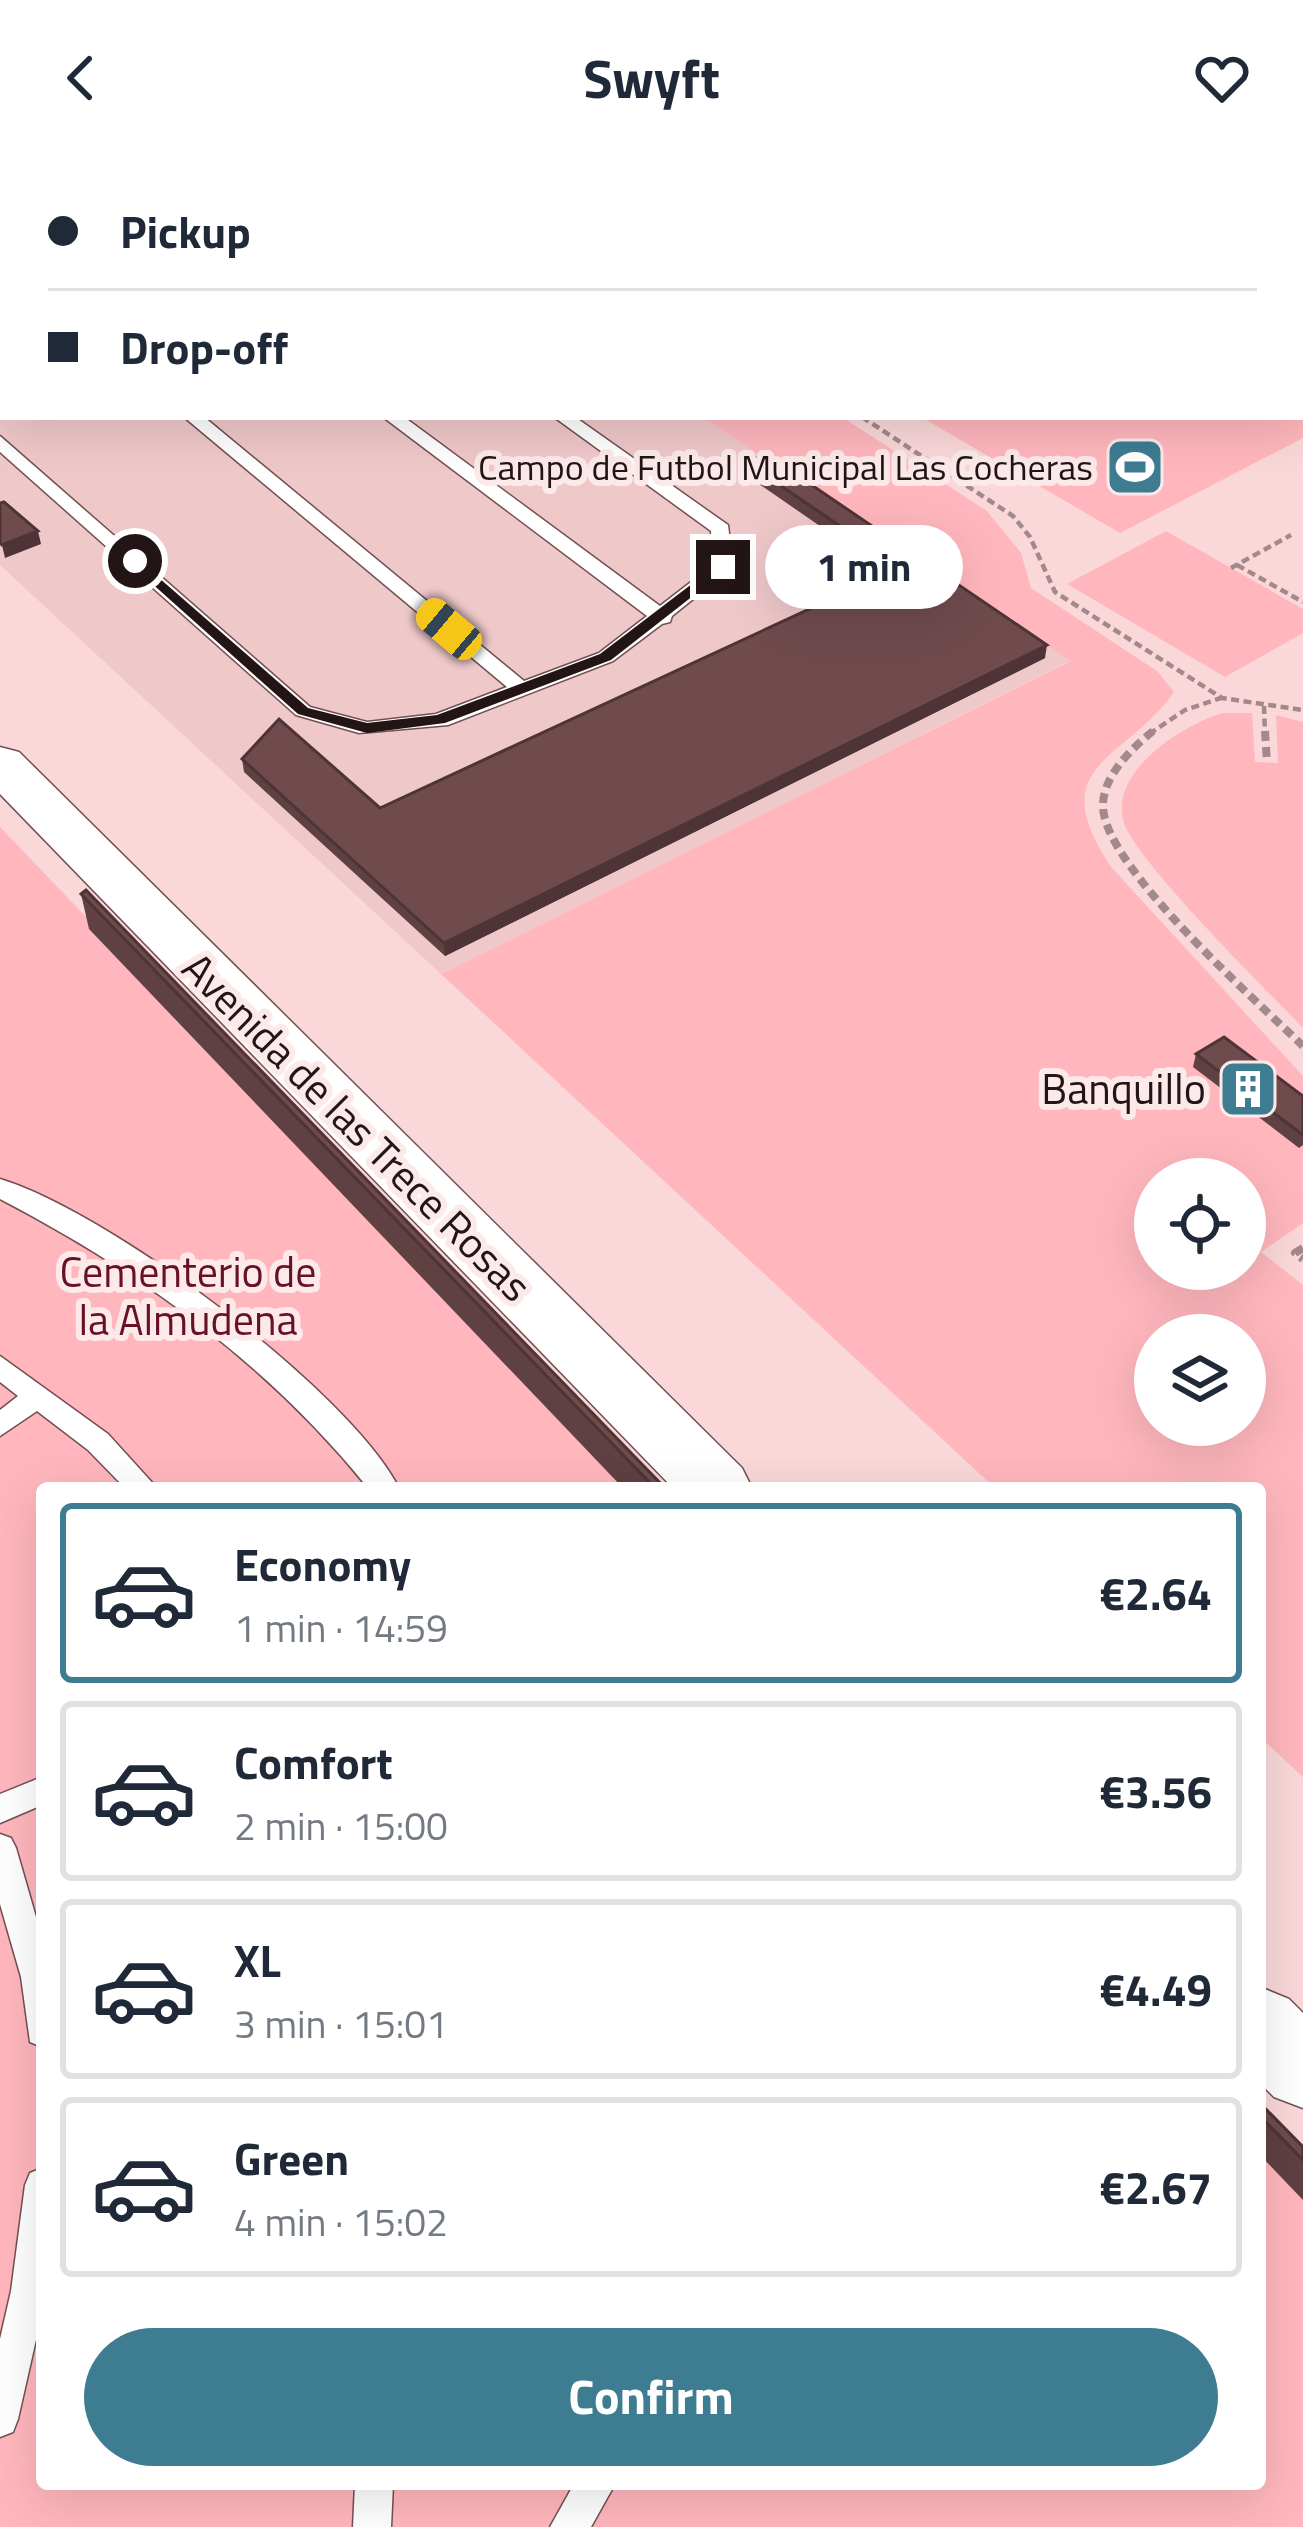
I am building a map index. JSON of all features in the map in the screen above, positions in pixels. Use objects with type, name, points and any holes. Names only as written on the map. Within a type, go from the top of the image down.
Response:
[{"type":"street","name":"Avenida de las Trece Rosas","points":[[0,763],[476,1250],[711,1482]]},
{"type":"street","points":[[1266,2032],[1303,2069]]},
{"type":"lane","points":[[197,420],[523,690]]},
{"type":"lane","points":[[396,420],[663,617]]},
{"type":"lane","points":[[0,442],[303,711],[367,728],[440,720],[606,657],[723,567],[721,530],[567,420]]},
{"type":"lane","points":[[0,1188],[113,1246],[220,1318],[298,1390],[380,1482]]},
{"type":"lane","points":[[0,1367],[98,1442],[137,1482]]},
{"type":"lane","points":[[0,1425],[38,1395]]},
{"type":"lane","points":[[0,1809],[36,1794]]},
{"type":"lane","points":[[0,1848],[36,1973]]},
{"type":"lane","points":[[0,2419],[29,2291],[36,2234]]},
{"type":"lane","points":[[372,2527],[374,2490]]},
{"type":"lane","points":[[569,2527],[592,2490]]},
{"type":"path","points":[[867,420],[1013,516],[1030,537],[1055,592],[1222,698]]},
{"type":"path","points":[[1291,535],[1234,567],[1303,602]]},
{"type":"path","points":[[1303,710],[1222,698],[1196,702],[1132,751],[1107,786],[1102,807],[1107,828],[1131,870],[1303,1046]]},
{"type":"path","points":[[1264,706],[1267,763]]},
{"type":"path","points":[[1303,1248],[1295,1253],[1303,1259]]},
{"type":"shaded area","points":[[0,420],[707,420],[1072,660],[441,974],[0,565]]},
{"type":"green space","points":[[707,420],[847,420],[987,511],[1021,553],[1031,588],[1157,671],[1174,692],[1098,767],[1087,785],[1085,806],[1092,833],[1112,868],[1303,1076],[1303,1112],[1194,1067],[1298,1147],[1303,1145],[1303,1223],[1266,1249],[1266,1158],[1134,1158],[1134,1290],[1266,1290],[1266,1256],[1303,1285],[1303,1777],[1266,1743],[1266,1482],[989,1482],[441,974],[1071,661]]},
{"type":"green space","name":"Campo de Futbol Municipal Las Cocheras","points":[[926,420],[1303,420],[1303,438],[1120,533]]},
{"type":"green space","points":[[1166,531],[1303,609],[1303,633],[1225,677],[1067,584]]},
{"type":"green space","points":[[1222,713],[1252,713],[1255,762],[1278,763],[1276,715],[1303,722],[1303,1028],[1175,893],[1132,839],[1123,820],[1122,802],[1139,767],[1170,739]]},
{"type":"green space","name":"Cementerio de la Almudena","points":[[0,827],[627,1482],[36,1482],[36,2490],[1266,2490],[1266,2147],[1303,2186],[1303,2527],[0,2527]]},
{"type":"building","points":[[766,454],[1047,645],[444,943],[242,759],[279,719],[380,808],[900,567],[746,462]]},
{"type":"building","points":[[0,503],[38,531],[2,545]]},
{"type":"building","points":[[86,890],[659,1482],[649,1482],[81,894]]},
{"type":"building","points":[[1224,1037],[1303,1096],[1303,1135],[1196,1054]]},
{"type":"building","points":[[1266,2109],[1303,2147],[1303,2160],[1266,2122]]},
{"type":"place","name":"Campo de Futbol Municipal Las Cocheras","points":[[1135,467]]},
{"type":"place","name":"Banquillo","points":[[1248,1089]]},
{"type":"route","points":[[135,561],[303,711],[367,728],[440,720],[606,657],[723,567]]}]
